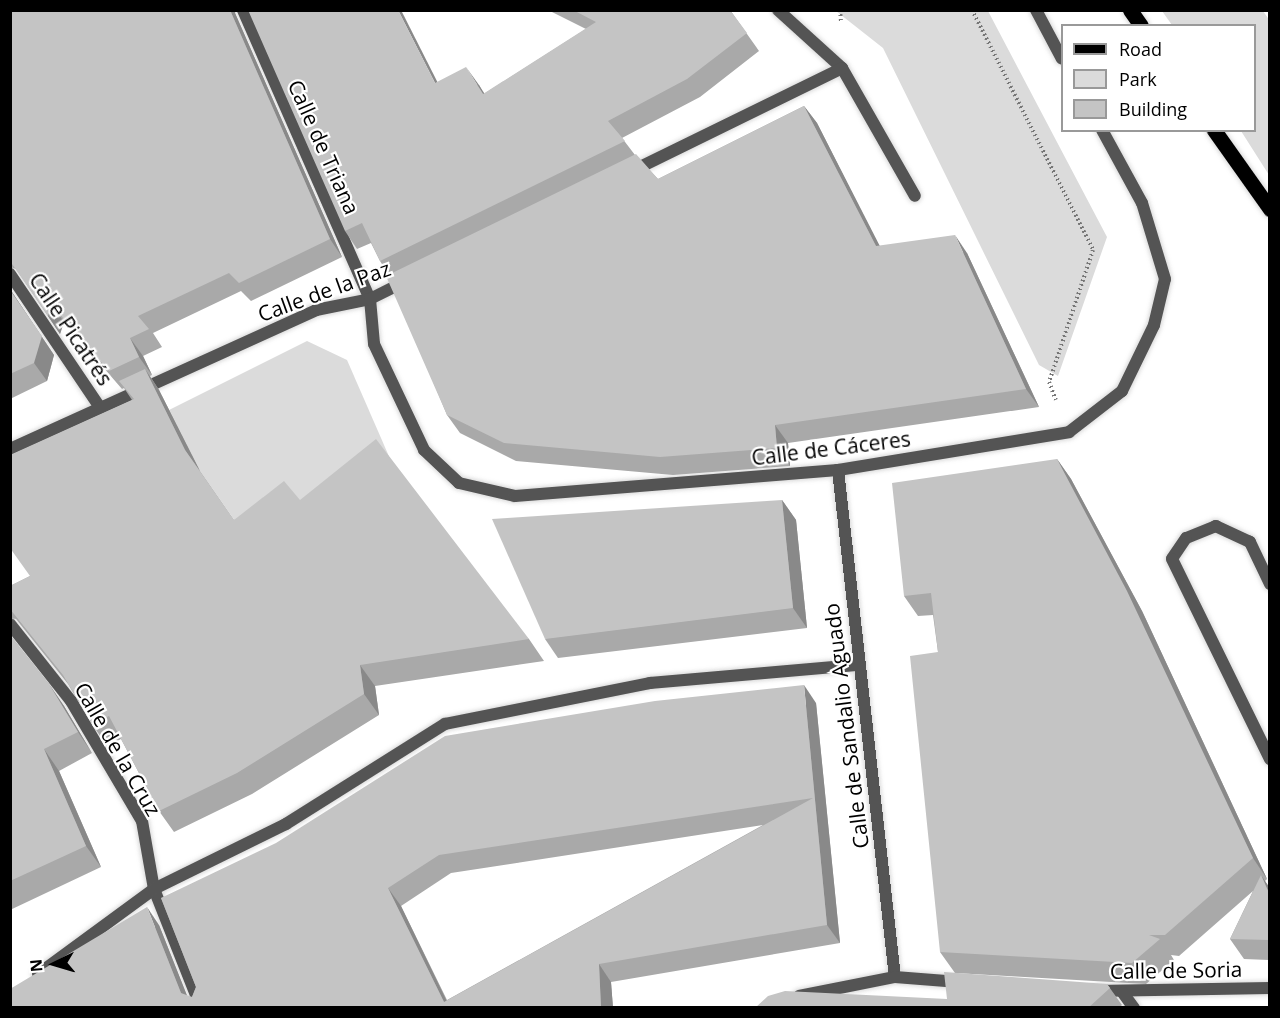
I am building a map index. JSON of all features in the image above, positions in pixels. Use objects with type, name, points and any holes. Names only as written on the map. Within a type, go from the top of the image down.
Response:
[{"type":"main road","points":[[1130,10],[1140,24]]},
{"type":"main road","points":[[1216,132],[1269,209]]},
{"type":"street","name":"Calle de Triana","points":[[243,10],[370,299]]},
{"type":"street","points":[[777,10],[842,68],[915,196]]},
{"type":"street","points":[[1036,10],[1061,56]]},
{"type":"street","points":[[616,178],[842,68]]},
{"type":"street","name":"Calle de Cáceres","points":[[370,299],[374,344],[424,450],[459,483],[515,496],[838,470],[1069,432],[1122,391],[1154,325],[1165,279],[1142,203],[1103,132]]},
{"type":"street","name":"Calle de la Paz","points":[[10,449],[99,406],[316,310],[370,299],[423,272]]},
{"type":"street","name":"Calle Picatrés","points":[[10,274],[99,406]]},
{"type":"street","name":"Calle de Sandalio Aguado","points":[[838,470],[856,665],[896,977]]},
{"type":"street","points":[[1269,584],[1250,542],[1216,526],[1186,538],[1172,559],[1269,759]]},
{"type":"street","name":"Calle de la Cruz","points":[[10,624],[72,701],[142,821],[154,889],[201,1008]]},
{"type":"street","points":[[30,981],[154,889],[286,824],[445,724],[650,683],[856,665]]},
{"type":"street","points":[[781,999],[896,977],[975,983]]},
{"type":"street","name":"Calle de Soria","points":[[1078,990],[1124,993],[1269,988]]},
{"type":"street","points":[[1124,993],[1134,1008]]},
{"type":"path","points":[[972,10],[1093,250],[1049,382],[1069,432]]},
{"type":"green space","points":[[836,11],[988,11],[1107,237],[1058,376],[1039,365],[883,48]]},
{"type":"green space","points":[[1162,11],[1263,11],[1270,21],[1269,175],[1242,132],[1256,132],[1256,24],[1171,24]]},
{"type":"green space","points":[[307,341],[347,360],[391,461],[242,531],[200,471],[169,410]]},
{"type":"building","points":[[10,10],[230,10],[330,239],[239,283],[229,273],[138,316],[149,329],[130,338],[139,357],[109,371],[51,304],[48,316],[10,261]]},
{"type":"building","points":[[248,10],[398,10],[435,83],[466,67],[483,94],[596,22],[573,10],[730,10],[747,33],[687,79],[608,121],[625,141],[380,261],[362,223],[345,231]]},
{"type":"building","points":[[804,106],[876,246],[955,235],[1026,389],[775,425],[777,448],[660,457],[504,443],[447,415],[386,276],[636,154],[658,179]]},
{"type":"building","points":[[10,290],[42,336],[34,363],[10,374]]},
{"type":"building","points":[[145,369],[185,450],[234,520],[284,481],[300,500],[376,439],[529,639],[360,665],[364,694],[237,773],[159,811],[109,716],[92,724],[63,675],[10,609],[10,586],[30,576],[10,548],[10,455],[134,399],[119,381]]},
{"type":"building","points":[[1057,459],[1127,591],[1253,858],[1165,935],[1149,935],[1160,939],[1132,963],[940,952],[910,656],[938,652],[931,593],[904,596],[892,483]]},
{"type":"building","points":[[782,500],[793,608],[545,639],[492,519]]},
{"type":"building","points":[[10,635],[49,684],[78,732],[44,749],[86,846],[10,881]]},
{"type":"building","points":[[804,685],[827,925],[599,964],[601,1008],[10,1008],[10,989],[147,907],[181,993],[192,997],[196,987],[161,898],[276,843],[445,736],[655,701]],"holes":[[[813,798],[444,1002],[388,888],[439,855]]]},
{"type":"building","points":[[1261,875],[1269,893],[1269,940],[1230,939]]},
{"type":"building","points":[[944,972],[1107,984],[1110,988],[1088,1008],[755,1008],[768,996],[785,991],[947,999]]}]
